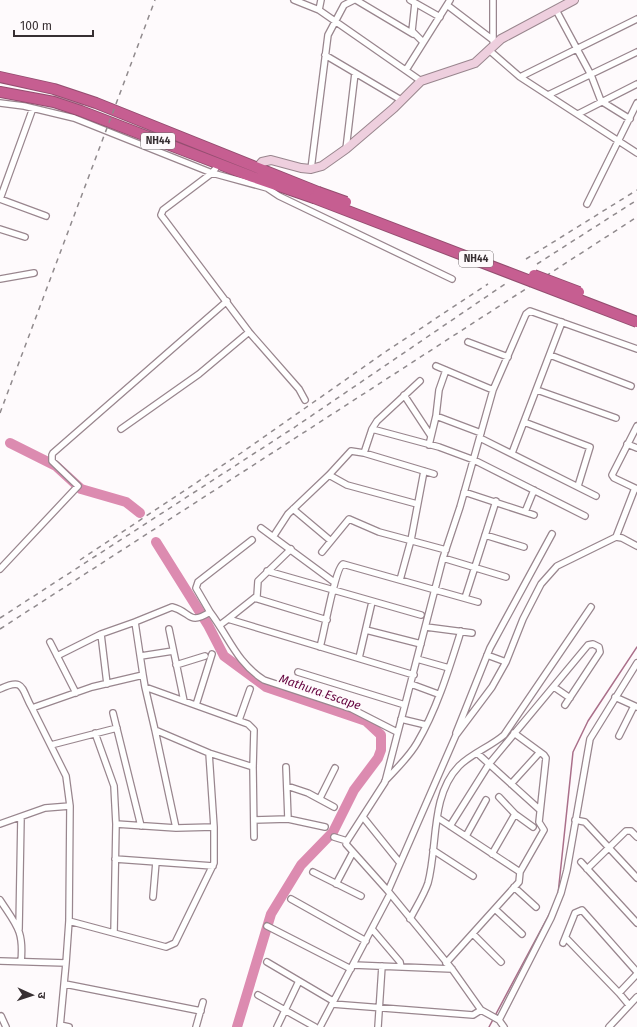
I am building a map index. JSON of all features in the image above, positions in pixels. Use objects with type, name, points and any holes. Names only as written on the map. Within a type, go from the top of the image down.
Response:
[{"type":"highway","name":"NH44","points":[[0,77],[47,87],[96,102],[257,168],[316,195],[637,322]]},
{"type":"highway","name":"NH44","points":[[0,92],[54,102],[81,111],[219,164],[316,195],[637,315]]},
{"type":"street","points":[[294,0],[319,10],[421,80]]},
{"type":"street","points":[[319,10],[321,0]]},
{"type":"street","points":[[311,169],[328,35],[344,5],[355,0],[413,34],[423,42]]},
{"type":"street","points":[[492,45],[493,0]]},
{"type":"street","points":[[257,168],[262,162],[271,160],[311,169],[322,166],[346,149],[421,80],[475,63],[492,45],[574,0]]},
{"type":"street","points":[[413,34],[411,27],[412,1],[440,17]]},
{"type":"street","points":[[406,70],[448,3],[492,45],[520,77],[637,153]]},
{"type":"street","points":[[556,10],[591,75],[601,101],[630,119]]},
{"type":"street","points":[[520,77],[637,19]]},
{"type":"street","points":[[548,96],[637,52]]},
{"type":"street","points":[[325,55],[401,100]]},
{"type":"street","points":[[346,149],[355,73]]},
{"type":"street","points":[[578,114],[637,84]]},
{"type":"street","points":[[0,102],[74,118],[212,173],[267,188],[279,196],[452,279]]},
{"type":"street","points":[[587,204],[637,103]]},
{"type":"street","points":[[33,108],[0,199],[46,216]]},
{"type":"street","points":[[219,164],[212,173],[163,210],[161,215],[249,332],[299,389],[305,400]]},
{"type":"street","points":[[0,229],[25,237]]},
{"type":"street","points":[[0,285],[2,279],[34,274]]},
{"type":"street","points":[[0,569],[77,486],[52,461],[53,453],[227,301]]},
{"type":"street","points":[[385,782],[397,732],[436,591],[443,558],[474,460],[493,390],[528,311],[637,349]]},
{"type":"street","points":[[512,453],[562,322]]},
{"type":"street","points":[[121,430],[199,374],[249,332]]},
{"type":"street","points":[[468,342],[508,357]]},
{"type":"street","points":[[550,355],[631,386]]},
{"type":"street","points":[[436,366],[493,390]]},
{"type":"street","points":[[429,445],[436,416],[439,390],[446,370]]},
{"type":"street","points":[[364,453],[372,429],[377,421],[420,381]]},
{"type":"street","points":[[537,390],[616,418]]},
{"type":"street","points":[[404,395],[431,436]]},
{"type":"street","points":[[436,416],[480,436],[596,496]]},
{"type":"street","points":[[524,422],[590,448],[578,486]]},
{"type":"street","points":[[616,537],[636,488],[614,478],[612,475],[637,426]]},
{"type":"street","points":[[372,429],[429,445],[474,460],[585,516]]},
{"type":"street","points":[[627,444],[637,448]]},
{"type":"street","points":[[273,537],[284,519],[293,509],[329,475],[349,452],[354,450],[434,474]]},
{"type":"street","points":[[400,580],[411,540],[424,471]]},
{"type":"street","points":[[329,475],[347,485],[417,504]]},
{"type":"street","points":[[525,512],[534,490]]},
{"type":"street","points":[[464,492],[496,501],[534,515]]},
{"type":"street","points":[[465,598],[496,501]]},
{"type":"street","points":[[293,509],[331,541]]},
{"type":"street","points":[[322,552],[349,519],[374,530],[446,550]]},
{"type":"street","points":[[261,528],[334,582]]},
{"type":"street","points":[[485,534],[524,547]]},
{"type":"street","points":[[320,1027],[366,941],[389,892],[400,863],[456,735],[458,725],[487,655],[552,534]]},
{"type":"street","points":[[456,735],[492,687],[506,662],[523,619],[541,584],[551,572],[557,566],[616,537],[622,538],[637,546]]},
{"type":"street","points":[[252,540],[198,582],[196,588],[209,613],[220,625],[237,657],[264,680],[352,709],[397,732]]},
{"type":"street","points":[[220,625],[255,598],[258,594],[256,584],[267,571],[291,549]]},
{"type":"street","points":[[443,558],[506,577]]},
{"type":"street","points":[[320,647],[334,582],[340,566],[343,564],[478,602]]},
{"type":"street","points":[[267,571],[421,615]]},
{"type":"street","points":[[255,598],[327,620]]},
{"type":"street","points":[[359,658],[372,602]]},
{"type":"street","points":[[57,656],[102,634],[172,607],[194,618],[200,618],[209,613]]},
{"type":"street","points":[[410,918],[428,884],[438,818],[444,790],[448,783],[459,767],[477,753],[494,744],[504,735],[591,607]]},
{"type":"street","points":[[228,619],[414,675]]},
{"type":"street","points":[[135,622],[145,687],[176,828]]},
{"type":"street","points":[[426,627],[472,633]]},
{"type":"street","points":[[169,629],[184,701]]},
{"type":"street","points":[[366,630],[421,644]]},
{"type":"street","points":[[461,631],[449,668],[426,726],[410,753],[385,782],[346,844],[389,892],[452,969],[483,1012],[498,1019],[504,1027]]},
{"type":"street","points":[[102,634],[107,684]]},
{"type":"street","points":[[50,642],[76,693]]},
{"type":"street","points":[[450,826],[489,764],[514,733],[588,645],[593,644],[599,647],[600,652],[565,705]]},
{"type":"street","points":[[141,656],[173,651]]},
{"type":"street","points":[[196,706],[212,654]]},
{"type":"street","points":[[487,655],[506,662]]},
{"type":"street","points":[[176,665],[205,656]]},
{"type":"street","points":[[417,659],[449,668]]},
{"type":"street","points":[[498,1019],[556,906],[567,870],[590,739],[615,697],[636,666]]},
{"type":"street","points":[[298,672],[405,705]]},
{"type":"street","points":[[32,708],[76,693],[143,675]]},
{"type":"street","points":[[0,689],[13,682],[20,686],[66,776],[70,806],[69,921],[65,984],[60,1026],[69,1027]]},
{"type":"street","points":[[411,684],[438,694]]},
{"type":"street","points":[[145,687],[239,720],[248,724],[254,730],[252,767],[254,837]]},
{"type":"street","points":[[554,687],[570,698]]},
{"type":"street","points":[[239,720],[250,689]]},
{"type":"street","points":[[615,697],[635,706],[619,736]]},
{"type":"street","points":[[113,713],[141,826]]},
{"type":"street","points":[[401,719],[426,726]]},
{"type":"street","points":[[51,745],[117,728]]},
{"type":"street","points":[[155,730],[209,753],[252,767]]},
{"type":"street","points":[[95,733],[114,786],[116,824],[114,933]]},
{"type":"street","points":[[446,963],[519,882],[520,872],[544,830],[539,822],[546,762],[544,755],[514,733]]},
{"type":"street","points":[[511,784],[540,752]]},
{"type":"street","points":[[69,921],[166,947],[171,946],[175,942],[213,866],[215,850],[209,753]]},
{"type":"street","points":[[477,753],[540,810]]},
{"type":"street","points":[[286,767],[288,819]]},
{"type":"street","points":[[320,798],[335,768]]},
{"type":"street","points":[[287,786],[320,798],[334,807]]},
{"type":"street","points":[[499,797],[515,814],[533,827]]},
{"type":"street","points":[[466,836],[486,800]]},
{"type":"street","points":[[0,824],[45,808],[70,806]]},
{"type":"street","points":[[492,854],[515,814]]},
{"type":"street","points":[[21,817],[19,929],[23,944],[21,962]]},
{"type":"street","points":[[362,817],[400,863]]},
{"type":"street","points":[[438,818],[520,872]]},
{"type":"street","points":[[254,820],[288,819],[325,827]]},
{"type":"street","points":[[575,820],[584,822],[637,878]]},
{"type":"street","points":[[116,824],[176,828],[214,827]]},
{"type":"street","points":[[587,869],[628,830],[637,837]]},
{"type":"street","points":[[334,836],[347,841]]},
{"type":"street","points":[[433,850],[473,876]]},
{"type":"street","points":[[336,884],[353,852]]},
{"type":"street","points":[[115,859],[213,866]]},
{"type":"street","points":[[153,898],[156,862]]},
{"type":"street","points":[[581,862],[637,923]]},
{"type":"street","points":[[313,872],[362,896]]},
{"type":"street","points":[[514,887],[536,907]]},
{"type":"street","points":[[291,899],[366,941]]},
{"type":"street","points":[[0,900],[19,929]]},
{"type":"street","points":[[495,908],[522,934]]},
{"type":"street","points":[[619,994],[637,973],[582,910],[575,913],[564,941],[630,1005]]},
{"type":"street","points":[[267,926],[352,967],[382,966],[452,969]]},
{"type":"street","points":[[372,929],[400,962],[401,967]]},
{"type":"street","points":[[473,934],[501,962]]},
{"type":"street","points":[[0,961],[66,963]]},
{"type":"street","points":[[267,962],[333,1003],[473,1015],[483,1012]]},
{"type":"street","points":[[378,1027],[382,966]]},
{"type":"street","points":[[277,1027],[299,981]]},
{"type":"street","points":[[65,984],[201,1011]]},
{"type":"street","points":[[258,995],[315,1027]]},
{"type":"street","points":[[609,1027],[637,997]]},
{"type":"street","points":[[196,1027],[203,1002]]},
{"type":"street","points":[[0,1016],[6,1027]]},
{"type":"waterway","name":"Mathura Escape","points":[[10,443],[56,466],[81,489],[126,502],[140,513]]},
{"type":"waterway","name":"Mathura Escape","points":[[156,542],[208,625],[224,656],[266,687],[366,721],[381,735],[381,750],[378,758],[354,790],[333,832],[301,865],[271,914],[237,1027]]},
{"type":"waterway","points":[[558,894],[573,752],[588,721],[637,647]]},
{"type":"waterway","points":[[489,1027],[552,909]]},
{"type":"railway","points":[[0,413],[155,0]]},
{"type":"railway","points":[[526,259],[637,190]]},
{"type":"railway","points":[[537,264],[637,200]]},
{"type":"railway","points":[[0,629],[637,217]]},
{"type":"railway","points":[[80,560],[241,453],[388,350],[488,284]]},
{"type":"railway","points":[[0,618],[295,427],[505,284]]}]
